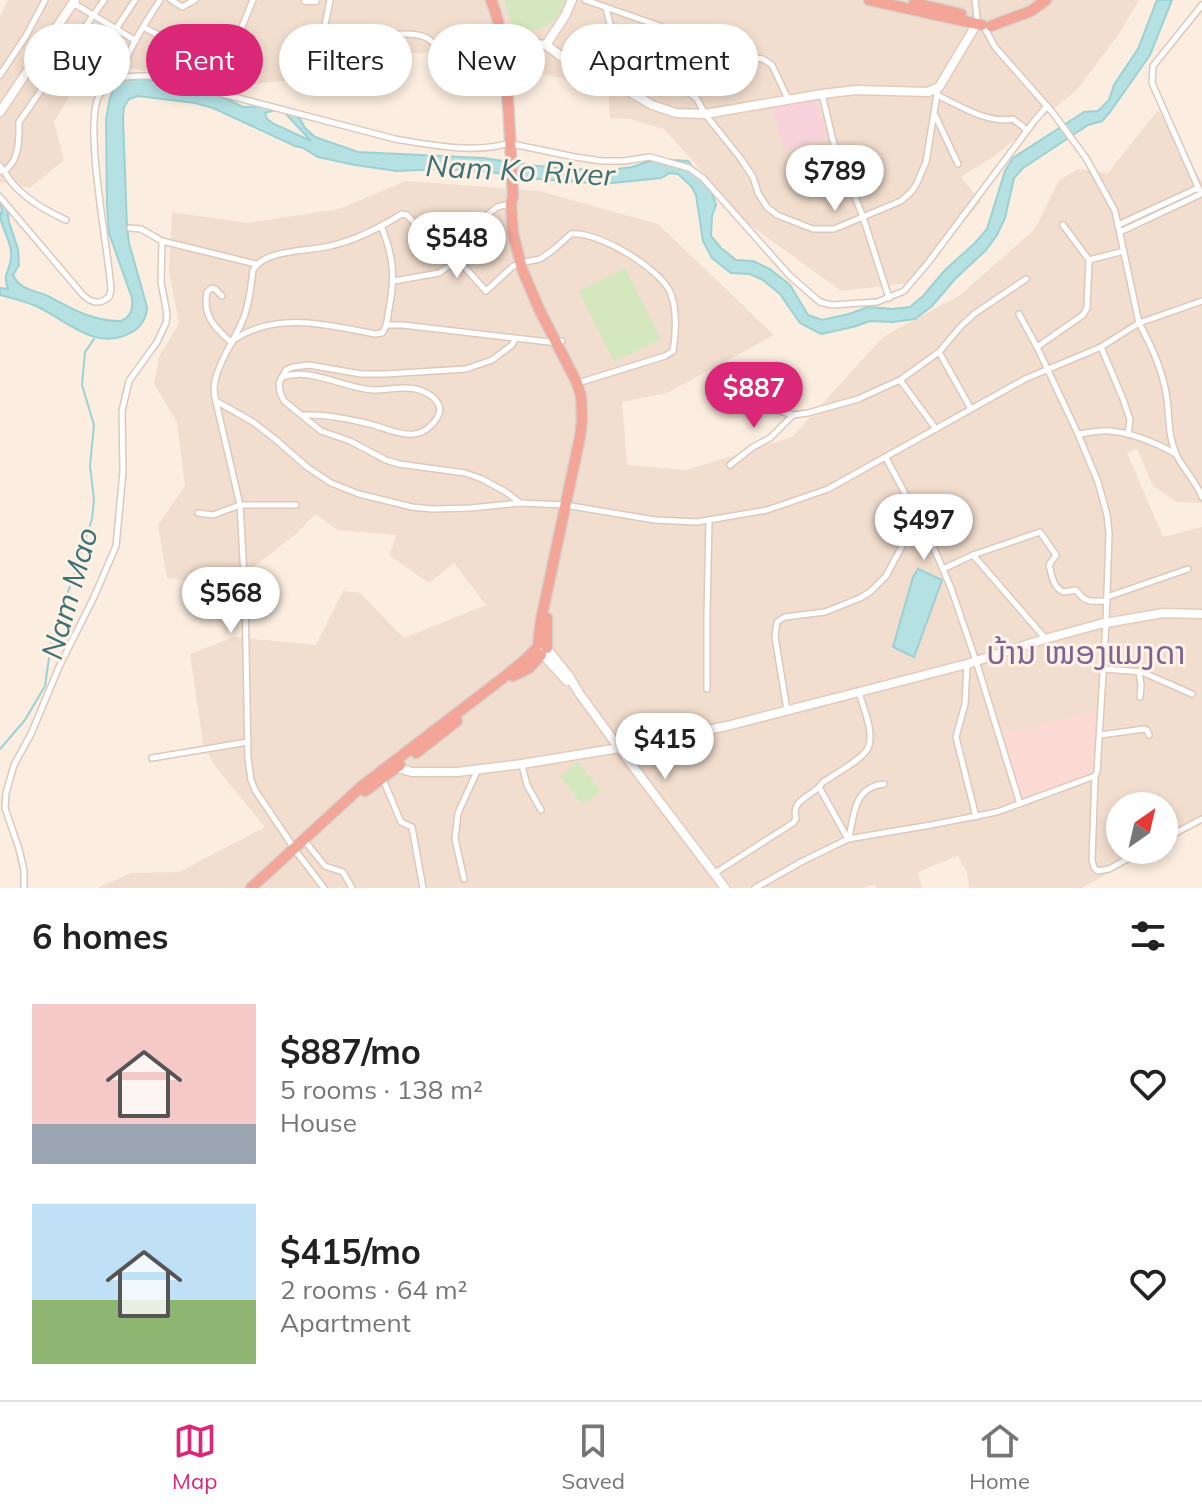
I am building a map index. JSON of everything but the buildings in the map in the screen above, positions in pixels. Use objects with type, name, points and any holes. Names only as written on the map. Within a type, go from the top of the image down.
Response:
[{"type":"highway","points":[[869,0],[936,8]]},
{"type":"highway","points":[[900,0],[984,23],[1016,17],[1046,0]]},
{"type":"highway","points":[[491,1],[498,24]]},
{"type":"highway","points":[[261,888],[305,842],[381,776],[515,674],[529,668],[542,650],[544,621],[568,505],[583,407],[580,382],[534,299],[523,262],[517,203],[512,196],[507,96]]},
{"type":"highway","points":[[251,888],[296,851]]},
{"type":"street","points":[[0,75],[45,0]]},
{"type":"street","points":[[66,220],[16,190],[1,169],[10,168],[19,145],[19,122],[104,0]]},
{"type":"street","points":[[119,24],[135,0]]},
{"type":"street","points":[[130,52],[160,0]]},
{"type":"street","points":[[171,0],[182,7],[195,0]]},
{"type":"street","points":[[243,24],[253,0]]},
{"type":"street","points":[[306,0],[315,0]]},
{"type":"street","points":[[325,24],[330,0]]},
{"type":"street","points":[[572,0],[546,45],[574,66],[652,105],[676,113],[705,114],[856,90],[938,91],[990,118],[1013,119],[1027,130]]},
{"type":"street","points":[[585,0],[674,31],[725,38],[749,57],[763,59],[772,65],[789,100]]},
{"type":"street","points":[[975,0],[995,47],[1053,113],[1086,158],[1115,211],[1139,323],[1166,388],[1168,429],[1176,454],[1202,497]]},
{"type":"street","points":[[0,112],[74,2],[108,24]]},
{"type":"street","points":[[1200,191],[1152,83],[1153,66],[1202,5]]},
{"type":"street","points":[[606,8],[610,24],[630,57],[697,99],[753,177],[767,207],[777,215],[813,229],[834,229],[901,201],[916,185],[926,162],[938,91],[984,23]]},
{"type":"street","points":[[130,37],[136,41]]},
{"type":"street","points":[[130,76],[154,76],[395,139],[429,145],[491,148],[511,144],[602,161],[650,157],[689,168],[703,178],[790,276],[820,302],[832,305],[877,302],[904,291],[1047,106]]},
{"type":"street","points":[[822,94],[833,141],[863,217],[889,299]]},
{"type":"street","points":[[0,197],[83,295],[97,303],[109,297],[110,270],[94,139],[94,107],[100,96]]},
{"type":"street","points":[[935,114],[958,164]]},
{"type":"street","points":[[1118,225],[1200,191]]},
{"type":"street","points":[[1120,232],[1200,191]]},
{"type":"street","points":[[482,219],[512,196]]},
{"type":"street","points":[[324,888],[255,790],[249,772],[240,505],[213,390],[215,375],[245,314],[256,264],[274,255],[334,246],[404,214],[418,227],[433,232],[486,291],[512,267],[540,259],[571,234],[581,233],[604,241],[658,275],[671,294],[673,351],[580,382]]},
{"type":"street","points":[[1037,347],[1083,315],[1087,308],[1089,260],[1063,225]]},
{"type":"street","points":[[233,341],[265,326],[286,322],[382,333],[387,325],[394,281],[393,264],[381,226]]},
{"type":"street","points":[[130,228],[141,229],[162,241],[256,264]]},
{"type":"street","points":[[24,888],[24,870],[5,808],[6,793],[14,765],[116,546],[122,496],[124,398],[129,381],[157,342],[166,323],[161,282],[162,241]]},
{"type":"street","points":[[1089,260],[1124,251]]},
{"type":"street","points":[[394,281],[439,273],[458,260]]},
{"type":"street","points":[[767,407],[793,415],[808,413],[858,399],[900,380],[939,352],[974,314],[1026,279]]},
{"type":"street","points":[[222,296],[212,288],[207,292],[207,315],[217,330],[233,341]]},
{"type":"street","points":[[216,401],[253,422],[331,483],[359,494],[432,509],[520,503],[568,505],[655,520],[697,522],[767,510],[828,489],[1025,379],[1101,347],[1139,323],[1202,301]]},
{"type":"street","points":[[1019,314],[1078,434],[1098,482],[1107,515],[1106,623],[1092,860],[1098,871],[1118,864]]},
{"type":"street","points":[[387,325],[560,342]]},
{"type":"street","points":[[515,339],[512,345],[492,360],[466,369],[361,374],[309,365],[286,370],[279,383],[284,401],[321,431],[399,464],[474,476],[496,486],[520,503]]},
{"type":"street","points":[[1101,347],[1130,420],[1128,434]]},
{"type":"street","points":[[939,352],[971,409]]},
{"type":"street","points":[[281,377],[297,373],[357,388],[413,388],[433,397],[439,403],[440,410],[430,426],[410,435],[328,416],[301,415]]},
{"type":"street","points":[[900,380],[936,429]]},
{"type":"street","points":[[730,465],[770,438],[793,415]]},
{"type":"street","points":[[1078,434],[1108,430],[1128,434],[1152,441],[1176,454]]},
{"type":"street","points":[[886,458],[943,569],[971,663],[1020,804]]},
{"type":"street","points":[[198,513],[213,515],[240,505],[296,505]]},
{"type":"street","points":[[707,689],[709,520]]},
{"type":"street","points":[[787,710],[775,637],[777,622],[785,617],[825,612],[870,592],[886,576],[919,520]]},
{"type":"street","points":[[943,569],[1040,532],[1056,555],[1049,565],[1054,584],[1064,592],[1076,590],[1088,601],[1107,599],[1188,569]]},
{"type":"street","points":[[973,555],[1045,639]]},
{"type":"street","points":[[393,766],[412,772],[438,772],[522,764],[619,748],[727,726],[971,663],[1106,623],[1163,613],[1202,614]]},
{"type":"street","points":[[542,650],[569,676],[619,748],[725,888]]},
{"type":"street","points":[[971,663],[956,737],[976,817]]},
{"type":"street","points":[[1104,669],[1148,673],[1192,694]]},
{"type":"street","points":[[1139,671],[1140,697]]},
{"type":"street","points":[[715,873],[793,823],[798,802],[865,753],[870,746],[870,732],[859,692]]},
{"type":"street","points":[[1100,735],[1144,729],[1149,735]]},
{"type":"street","points":[[152,758],[248,742]]},
{"type":"street","points":[[522,764],[527,785],[541,810]]},
{"type":"street","points":[[464,879],[455,839],[456,826],[458,813],[478,768]]},
{"type":"street","points":[[381,776],[401,822],[412,827],[423,888]]},
{"type":"street","points":[[755,888],[848,839],[976,817],[1095,776]]},
{"type":"street","points":[[848,839],[858,798],[875,785],[884,784]]},
{"type":"street","points":[[819,787],[848,839]]},
{"type":"street","points":[[1178,832],[1202,819]]},
{"type":"street","points":[[305,842],[325,866],[343,872],[352,888]]},
{"type":"shaded area","points":[[8,0],[1139,0],[1121,31],[1077,90],[993,157],[961,177],[981,202],[908,283],[841,291],[750,225],[664,129],[630,119],[610,118],[609,96],[758,96],[758,24],[561,24],[561,78],[545,75],[545,24],[428,24],[428,52],[412,53],[412,24],[279,24],[279,81],[263,83],[263,24],[146,24],[146,71],[130,69],[130,24],[24,24],[24,96],[70,96],[54,122],[64,160],[30,188],[0,182],[0,16]]},
{"type":"shaded area","points":[[815,98],[828,137],[784,150],[772,106]]},
{"type":"shaded area","points":[[1158,110],[1202,182],[1202,503],[1177,502],[1153,486],[1137,449],[1127,453],[1163,537],[1202,527],[1202,824],[1178,837],[1178,792],[1106,792],[1106,864],[1126,864],[1081,888],[969,888],[967,872],[958,856],[918,872],[922,888],[876,888],[875,884],[863,888],[97,888],[131,873],[179,872],[265,827],[214,765],[203,743],[190,654],[234,637],[316,645],[343,591],[360,593],[404,638],[486,605],[454,563],[429,583],[389,555],[397,535],[338,530],[315,514],[296,534],[229,586],[167,578],[158,525],[185,486],[177,422],[154,384],[159,357],[179,323],[169,272],[172,212],[247,223],[339,209],[406,181],[539,191],[658,224],[774,335],[667,393],[622,402],[627,465],[687,470],[792,437],[883,337],[960,295],[1035,229],[1059,180],[1078,169],[1108,173]]},
{"type":"shaded area","points":[[1101,709],[1095,776],[1020,804],[999,735]]},
{"type":"green space","points":[[504,0],[565,0],[557,16],[546,26],[512,24]]},
{"type":"green space","points":[[625,268],[661,339],[614,362],[579,291]]},
{"type":"green space","points":[[578,762],[601,791],[583,805],[560,776]]},
{"type":"water","name":"Nam Ko River","points":[[1157,0],[1172,0],[1150,55],[1110,112],[1102,121],[1088,125],[1023,168],[1014,178],[1005,218],[997,235],[932,306],[915,319],[870,321],[821,334],[800,323],[780,294],[763,280],[750,274],[731,273],[712,258],[703,241],[696,195],[678,174],[603,184],[482,171],[397,171],[355,165],[318,157],[213,108],[138,96],[129,99],[123,118],[129,243],[147,307],[141,325],[119,337],[94,337],[36,306],[0,295],[0,288],[8,289],[6,276],[11,252],[1,219],[0,193],[18,249],[19,265],[13,275],[20,284],[93,317],[121,321],[130,314],[132,298],[109,233],[106,119],[111,96],[130,96],[130,80],[146,79],[146,96],[220,96],[243,107],[286,108],[315,137],[358,152],[483,158],[603,171],[632,167],[656,159],[688,161],[711,190],[716,205],[711,236],[721,248],[736,260],[753,261],[770,269],[790,285],[808,315],[822,320],[868,307],[910,307],[987,229],[1005,171],[1013,158],[1084,112],[1098,111],[1109,100],[1114,85],[1138,49]],"holes":[[[275,110],[285,113],[311,141],[274,124],[265,113]]]},
{"type":"water","points":[[918,569],[942,580],[914,657],[893,647]]},
{"type":"waterway","name":"Nam Mao","points":[[0,749],[25,720],[45,686],[51,644],[92,519],[94,499],[90,466],[94,425],[82,385],[85,352],[94,339]]},
{"type":"district","name":"ບ້ານ ໜອງແມງດາ","points":[[1086,652]]}]
